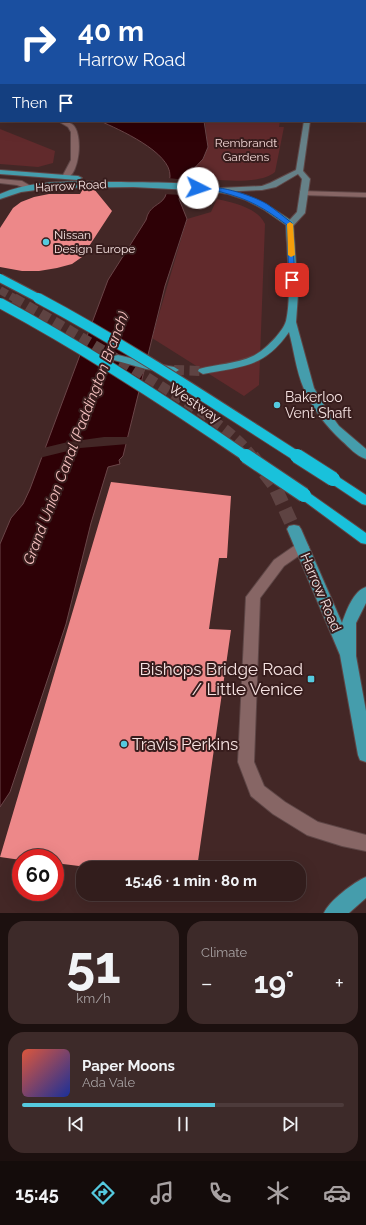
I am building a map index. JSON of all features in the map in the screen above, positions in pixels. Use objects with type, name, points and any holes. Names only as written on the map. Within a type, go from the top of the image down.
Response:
[{"type":"highway","name":"Westway","points":[[0,278],[91,326],[139,355],[366,501]]},
{"type":"highway","name":"Westway","points":[[0,303],[78,346],[133,381],[304,495],[366,540]]},
{"type":"main road","name":"Harrow Road","points":[[0,172],[66,177],[119,184]]},
{"type":"main road","name":"Harrow Road","points":[[0,197],[30,188],[54,185],[156,185],[220,190],[265,205],[290,224]]},
{"type":"main road","points":[[290,224],[293,294],[291,322],[310,388],[320,408],[335,428],[366,455]]},
{"type":"main road","points":[[203,371],[230,366],[262,355],[272,348],[291,322]]},
{"type":"main road","points":[[118,358],[133,363],[174,370]]},
{"type":"main road","name":"Harrow Road","points":[[294,529],[348,656]]},
{"type":"main road","points":[[366,592],[358,603],[349,623],[348,656],[366,755]]},
{"type":"main road","points":[[334,913],[366,886]]},
{"type":"street","points":[[63,122],[70,126],[74,132],[75,160],[66,177]]},
{"type":"street","points":[[299,171],[307,122]]},
{"type":"street","points":[[220,190],[262,188],[273,185],[299,171]]},
{"type":"street","points":[[290,224],[301,212],[306,179],[299,171]]},
{"type":"street","points":[[0,181],[19,183],[30,188]]},
{"type":"street","points":[[303,193],[366,195]]},
{"type":"street","points":[[302,547],[279,563],[253,597],[246,762],[257,791],[279,808],[313,829],[342,838],[366,843]]},
{"type":"green space","name":"Rembrandt Gardens","points":[[205,122],[280,122],[279,127],[284,127],[275,172],[267,177],[232,181],[185,178],[203,159],[208,147]]},
{"type":"green space","points":[[0,129],[55,151],[53,163],[38,167],[0,164]]},
{"type":"green space","points":[[217,199],[237,204],[251,210],[261,218],[265,224],[259,385],[244,396],[152,338],[187,219],[211,212]]},
{"type":"water","name":"Grand Union Canal (Paddington Branch)","points":[[102,122],[204,122],[208,147],[203,159],[185,178],[179,199],[187,219],[165,286],[123,456],[119,460],[120,464],[108,467],[91,523],[66,624],[10,792],[0,807],[0,544],[11,518],[23,504],[30,489],[108,280],[146,220],[147,215],[165,197],[170,181],[168,167],[162,158],[142,142]]},
{"type":"pier","points":[[168,178],[187,180],[182,195],[163,194]]},
{"type":"pier","points":[[104,437],[130,437],[128,444],[80,448],[39,458],[43,448],[68,442]]},
{"type":"building","name":"Nissan Design Europe","points":[[83,189],[94,189],[112,211],[82,257],[72,264],[39,271],[22,271],[0,267],[0,228],[13,208],[21,202],[34,197],[49,194],[80,194]]},
{"type":"building","name":"Travis Perkins","points":[[111,482],[231,496],[227,558],[219,558],[209,629],[231,630],[198,861],[76,861],[76,866],[64,864],[64,849],[12,849],[12,859],[0,857]]},
{"type":"tunnel","points":[[0,290],[16,299]]},
{"type":"tunnel","points":[[14,298],[75,333],[207,416],[237,439],[253,457]]},
{"type":"tunnel","points":[[174,370],[203,371]]},
{"type":"tunnel","points":[[252,456],[274,485],[294,529]]},
{"type":"slow traffic","points":[[290,224],[291,255]]},
{"type":"place","name":"Nissan Design Europe","points":[[46,242]]},
{"type":"place","name":"Bakerloo Vent Shaft","points":[[277,405]]},
{"type":"place","name":"Bishops Bridge Road / Little Venice","points":[[311,679]]},
{"type":"place","name":"Travis Perkins","points":[[124,744]]},
{"type":"route","points":[[198,188],[220,190],[265,205],[290,224],[292,280]]}]
